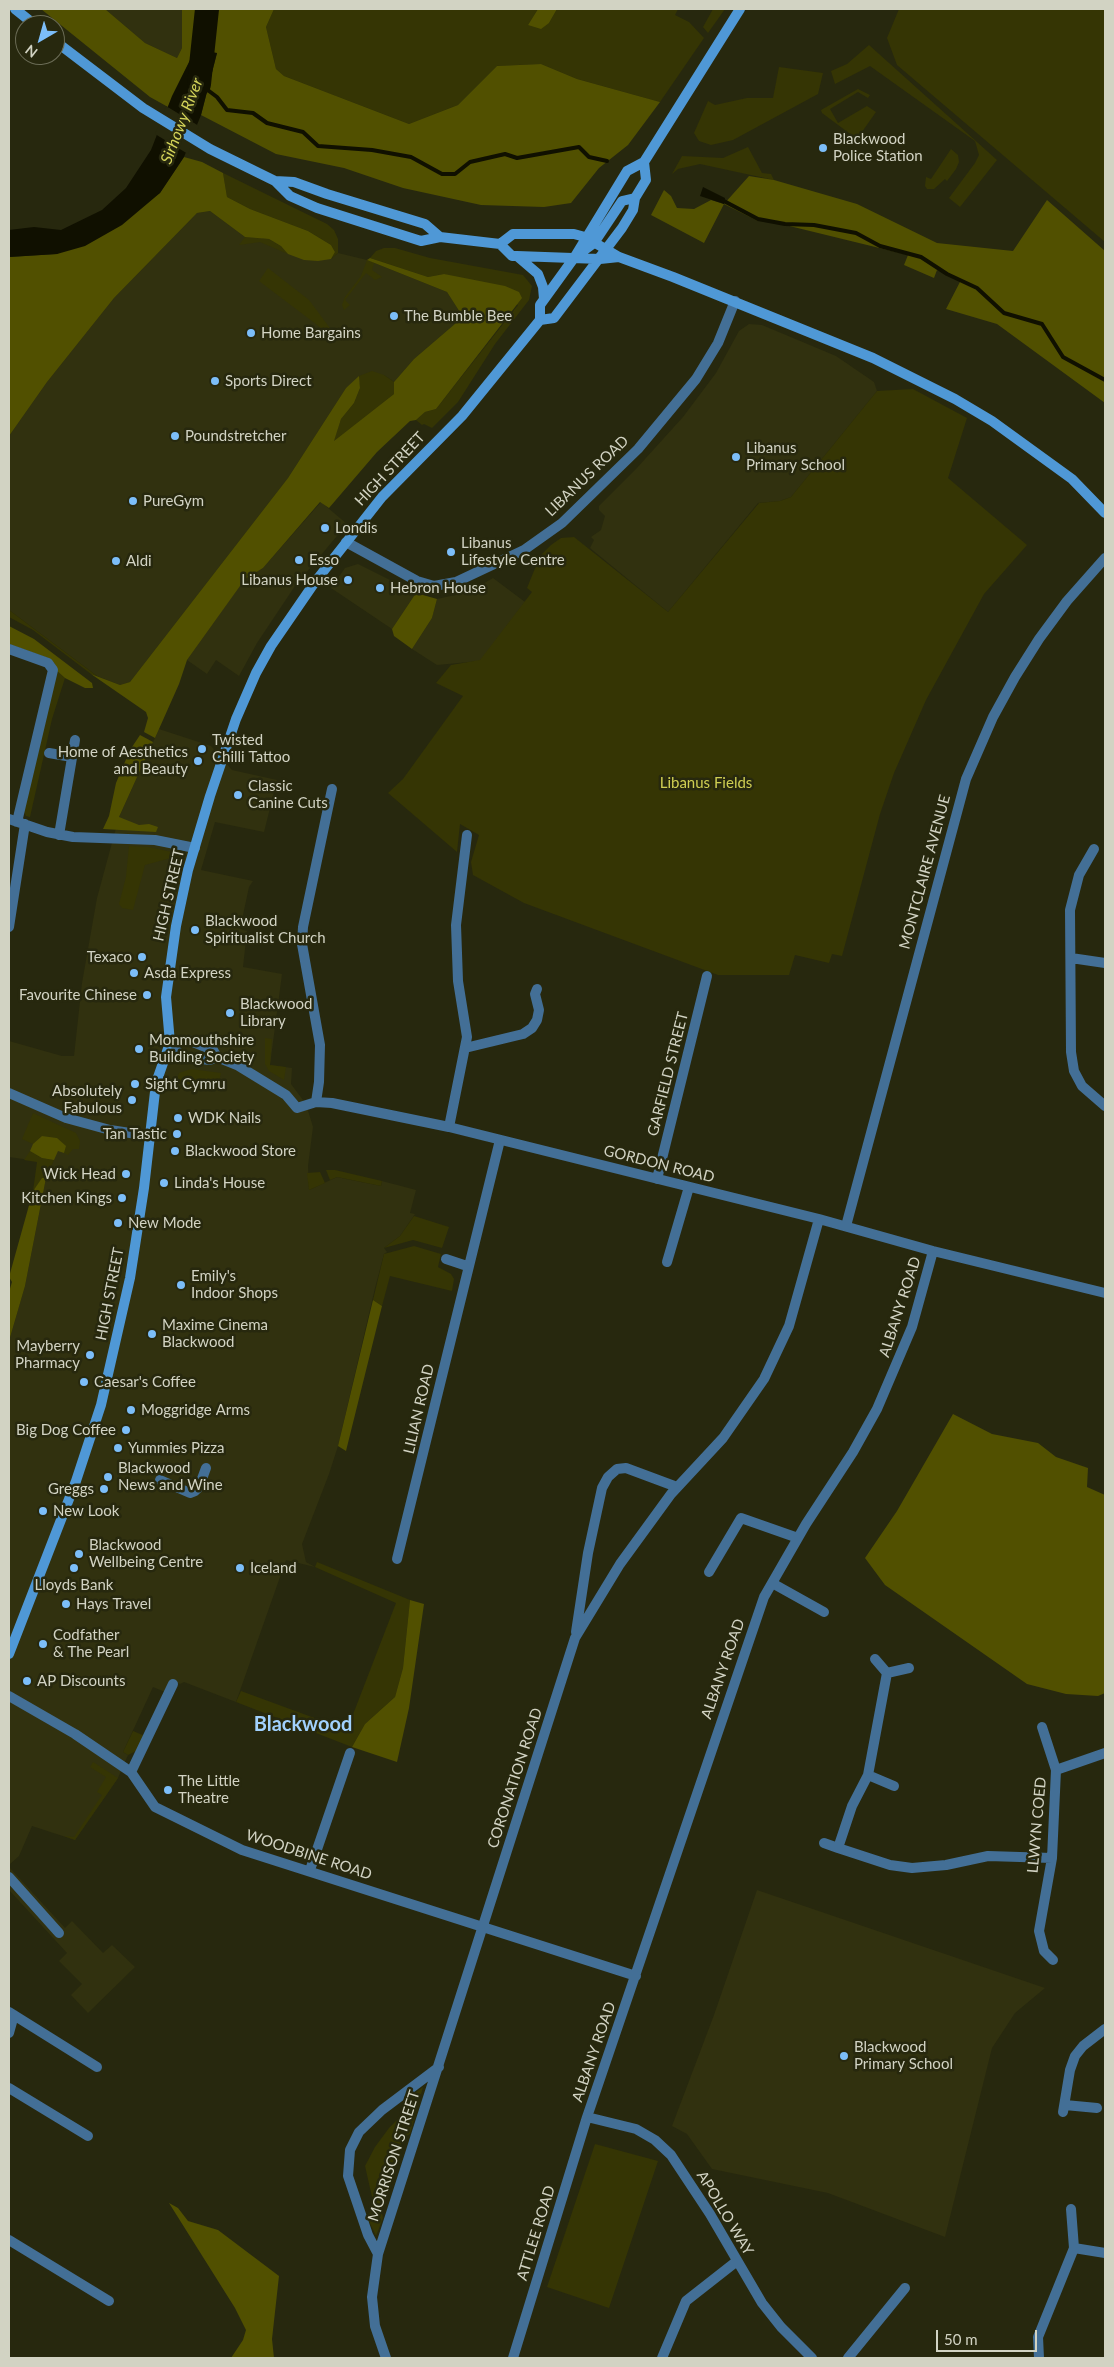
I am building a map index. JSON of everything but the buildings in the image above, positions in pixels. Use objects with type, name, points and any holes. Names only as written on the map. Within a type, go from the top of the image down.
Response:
[{"type":"main road","points":[[589,240],[627,170],[644,162],[740,9]]},
{"type":"main road","points":[[65,49],[143,108],[210,148],[275,181],[290,196],[317,208],[421,242],[440,237],[500,244],[512,256],[576,254],[600,259],[619,257]]},
{"type":"main road","name":"HIGH STREET","points":[[540,320],[554,318],[607,250],[633,210],[634,198],[646,180],[644,162]]},
{"type":"main road","points":[[275,181],[294,182],[426,224],[440,237]]},
{"type":"main road","points":[[589,240],[622,202],[634,198]]},
{"type":"main road","points":[[500,244],[513,234],[574,234],[619,257],[735,301],[914,377],[992,421],[1072,480],[1105,513]]},
{"type":"main road","name":"HIGH STREET","points":[[9,1654],[76,1481],[101,1406],[130,1278],[156,1083],[170,1043],[166,1020],[168,970],[180,908],[195,848],[236,719],[256,673],[271,646],[346,542],[382,497],[462,416],[540,320],[540,305],[576,254],[589,240]]},
{"type":"main road","points":[[517,256],[538,274],[543,287],[544,299]]},
{"type":"street","name":"LIBANUS ROAD","points":[[346,542],[417,581],[434,586],[456,582],[524,550],[562,523],[638,449],[696,379],[718,343],[735,301]]},
{"type":"street","name":"MONTCLAIRE AVENUE","points":[[846,1226],[966,779],[993,717],[1015,677],[1039,639],[1067,601],[1105,558]]},
{"type":"street","points":[[9,649],[48,663],[53,670],[17,822],[9,927]]},
{"type":"street","points":[[59,835],[75,740]]},
{"type":"street","points":[[50,753],[72,757]]},
{"type":"street","points":[[316,1102],[319,1082],[320,1045],[302,936],[332,788]]},
{"type":"street","points":[[17,822],[59,835],[155,840],[195,848]]},
{"type":"street","points":[[449,1127],[467,1037],[458,981],[456,924],[467,835]]},
{"type":"street","points":[[1094,848],[1079,875],[1070,910],[1071,1052],[1074,1071],[1082,1086],[1105,1106]]},
{"type":"street","points":[[1071,958],[1105,963]]},
{"type":"street","name":"GARFIELD STREET","points":[[657,1179],[708,976]]},
{"type":"street","points":[[465,1048],[523,1034],[532,1028],[537,1020],[539,1010],[535,994],[537,989]]},
{"type":"street","name":"GORDON ROAD","points":[[170,1043],[188,1040],[213,1050],[217,1057],[237,1065],[286,1095],[297,1108],[316,1102],[332,1103],[449,1127],[819,1219],[933,1251],[1105,1293]]},
{"type":"street","name":"GORDON ROAD","points":[[170,1043],[182,1057],[210,1060],[217,1057]]},
{"type":"street","points":[[9,1093],[66,1118],[110,1130],[150,1136]]},
{"type":"street","name":"LILIAN ROAD","points":[[397,1559],[419,1475],[467,1266],[500,1140]]},
{"type":"street","points":[[667,1262],[690,1187]]},
{"type":"street","name":"CORONATION ROAD","points":[[575,1638],[620,1564],[677,1487],[723,1438],[764,1379],[789,1326],[819,1219]]},
{"type":"street","name":"ALBANY ROAD","points":[[587,2117],[764,1597],[798,1538],[853,1452],[890,1382],[912,1327],[933,1251]]},
{"type":"street","points":[[446,1259],[467,1266]]},
{"type":"street","points":[[160,1480],[190,1493],[199,1487],[206,1468]]},
{"type":"street","name":"CORONATION ROAD","points":[[484,1927],[575,1638],[588,1553],[602,1488],[608,1477],[617,1469],[626,1468],[677,1487]]},
{"type":"street","points":[[709,1572],[741,1518],[798,1538]]},
{"type":"street","points":[[772,1583],[824,1612]]},
{"type":"street","points":[[875,1659],[887,1673]]},
{"type":"street","points":[[887,1673],[909,1668]]},
{"type":"street","points":[[838,1848],[852,1806],[868,1775],[887,1673]]},
{"type":"street","points":[[131,1772],[173,1684]]},
{"type":"street","name":"WOODBINE ROAD","points":[[9,1696],[75,1734],[131,1772],[155,1807],[242,1850],[310,1870],[636,1976]]},
{"type":"street","name":"LLWYN COED","points":[[1042,1727],[1056,1770],[1052,1858],[1039,1931],[1044,1951],[1054,1960]]},
{"type":"street","points":[[310,1870],[350,1753]]},
{"type":"street","points":[[1056,1770],[1105,1753]]},
{"type":"street","points":[[868,1775],[894,1786]]},
{"type":"street","points":[[824,1843],[890,1864],[912,1868],[946,1865],[988,1856],[1052,1858]]},
{"type":"street","points":[[9,1877],[60,1933]]},
{"type":"street","name":"MORRISON STREET","points":[[386,2358],[375,2326],[372,2297],[378,2254],[484,1927]]},
{"type":"street","points":[[9,2033],[12,2014],[97,2067]]},
{"type":"street","points":[[1097,2108],[1064,2109],[1075,2056],[1083,2046],[1105,2029]]},
{"type":"street","name":"MORRISON STREET","points":[[378,2254],[368,2235],[348,2176],[350,2150],[359,2132],[382,2110],[438,2067]]},
{"type":"street","points":[[9,2088],[88,2136]]},
{"type":"street","name":"APOLLO WAY","points":[[587,2117],[636,2129],[655,2140],[671,2155],[710,2214],[762,2303],[781,2327],[812,2358]]},
{"type":"street","name":"ATTLEE ROAD","points":[[513,2358],[587,2117]]},
{"type":"street","points":[[1038,2358],[1038,2338],[1074,2248],[1071,2209]]},
{"type":"street","points":[[9,2240],[109,2301]]},
{"type":"street","points":[[1074,2248],[1105,2252]]},
{"type":"street","points":[[662,2358],[686,2301],[737,2261]]},
{"type":"street","points":[[848,2358],[905,2288]]},
{"type":"shaded area","points":[[41,9],[105,9],[145,43],[177,58],[182,48],[182,9],[274,9],[266,27],[276,69],[284,76],[409,124],[458,105],[497,66],[541,64],[577,79],[660,102],[628,145],[599,168],[571,203],[544,207],[481,205],[403,188],[344,168],[276,154],[201,115],[217,53],[195,50],[168,107],[150,97],[65,28],[65,15],[48,15]]},
{"type":"shaded area","points":[[105,9],[182,9],[182,48],[177,58],[145,43]]},
{"type":"shaded area","points":[[538,9],[557,9],[549,23],[541,29],[528,25]]},
{"type":"shaded area","points":[[184,157],[202,162],[223,173],[227,197],[250,209],[308,231],[331,245],[335,252],[331,259],[318,261],[304,260],[288,254],[281,246],[269,239],[245,237],[210,211],[197,213],[114,298],[47,382],[9,436],[9,257],[57,254],[160,193]]},
{"type":"shaded area","points":[[749,176],[774,180],[857,204],[937,243],[1013,251],[1047,200],[1105,251],[1105,403],[997,324],[946,309],[961,280],[937,270],[934,278],[904,265],[908,255],[769,221],[758,221],[724,204]]},
{"type":"shaded area","points":[[664,190],[671,196],[677,208],[694,209],[711,200],[724,204],[704,243],[651,215]]},
{"type":"shaded area","points":[[210,211],[245,237],[257,237],[331,259],[338,253],[367,260],[447,292],[463,317],[414,359],[394,382],[384,375],[346,388],[288,478],[130,682],[120,685],[97,676],[9,610],[9,436],[47,382],[114,298],[197,213]]},
{"type":"shaded area","points":[[370,258],[428,277],[444,274],[505,286],[519,292],[522,298],[436,409],[425,412],[416,420],[410,421],[377,452],[329,508],[320,502],[263,568],[245,579],[187,660],[179,684],[155,738],[144,732],[148,718],[146,712],[91,674],[120,685],[130,682],[288,478],[346,388],[359,376],[360,388],[354,403],[341,419],[334,441],[394,394],[394,382],[414,359],[463,317],[447,292],[367,260]]},
{"type":"shaded area","name":"Libanus Primary School","points":[[749,324],[762,325],[836,356],[874,382],[877,391],[791,497],[780,501],[758,503],[668,612],[590,548],[594,540],[591,537],[601,530],[605,516],[599,510],[599,506],[636,469],[683,417],[716,373],[739,331]]},
{"type":"shaded area","points":[[321,502],[347,524],[295,586],[257,643],[239,676],[216,660],[207,674],[187,660],[245,578],[263,568]]},
{"type":"shaded area","points":[[358,564],[416,593],[392,629],[331,588],[345,568]]},
{"type":"shaded area","points":[[493,578],[525,602],[480,661],[437,665],[412,649],[432,618],[437,599],[469,592]]},
{"type":"shaded area","points":[[416,593],[437,599],[432,618],[412,649],[394,636],[392,629]]},
{"type":"shaded area","points":[[9,626],[34,639],[92,683],[93,688],[85,688],[65,678],[56,670],[55,664],[48,658],[9,644]]},
{"type":"shaded area","points":[[159,729],[211,746],[232,770],[277,780],[264,832],[215,822],[201,870],[253,881],[249,887],[240,929],[247,931],[243,967],[282,974],[270,1065],[292,1068],[291,1084],[306,1104],[313,1127],[308,1166],[309,1190],[337,1177],[381,1186],[382,1181],[416,1190],[410,1213],[415,1214],[400,1236],[384,1248],[387,1252],[384,1254],[375,1288],[338,1446],[302,1544],[306,1562],[315,1567],[286,1560],[236,1702],[184,1682],[180,1684],[171,1680],[165,1692],[153,1687],[123,1752],[128,1755],[118,1778],[75,1840],[32,1826],[19,1856],[9,1865],[9,1341],[25,1286],[46,1178],[53,1161],[9,1157],[9,1041],[62,1056],[74,1056],[82,983],[97,898],[119,817]]},
{"type":"shaded area","points":[[140,735],[153,742],[119,817],[139,825],[149,824],[158,827],[156,832],[103,829],[109,816],[116,783],[130,750]]},
{"type":"shaded area","points":[[42,1136],[57,1138],[66,1146],[64,1153],[58,1151],[54,1160],[42,1158],[30,1151],[33,1144]]},
{"type":"shaded area","points":[[42,1178],[46,1178],[25,1286],[9,1341],[9,1292],[12,1282],[9,1277],[33,1191]]},
{"type":"shaded area","points":[[373,1300],[382,1306],[346,1451],[338,1446]]},
{"type":"shaded area","points":[[953,1414],[992,1434],[1038,1443],[1056,1457],[1088,1468],[1087,1487],[1105,1495],[1105,1693],[1098,1696],[1066,1694],[1027,1684],[885,1585],[865,1558],[897,1511]]},
{"type":"shaded area","points":[[410,1600],[424,1604],[409,1708],[397,1762],[352,1747],[365,1724],[395,1697],[403,1668]]},
{"type":"shaded area","points":[[9,1867],[65,1928],[72,1921],[103,1953],[112,1945],[135,1967],[88,2013],[71,1995],[82,1984],[59,1961],[67,1953],[9,1890]]},
{"type":"shaded area","name":"Blackwood Primary School","points":[[757,1890],[1045,1988],[1015,2013],[992,2048],[945,2237],[828,2193],[712,2169],[687,2134],[672,2126],[714,2015]]},
{"type":"shaded area","points":[[169,2203],[178,2208],[188,2221],[218,2230],[279,2276],[272,2339],[274,2358],[231,2358],[243,2340],[246,2330],[235,2308]]},
{"type":"green space","points":[[274,9],[538,9],[528,25],[549,23],[557,9],[678,9],[675,15],[689,22],[704,38],[660,102],[577,79],[541,64],[497,66],[458,105],[409,124],[284,76],[276,69],[266,27]]},
{"type":"green space","points":[[713,9],[725,9],[708,33],[703,27]]},
{"type":"green space","points":[[899,9],[1105,9],[1105,242],[897,65],[887,38]]},
{"type":"green space","points":[[869,45],[997,160],[960,207],[949,198],[979,155],[975,141],[870,66],[835,84],[831,71],[847,64]]},
{"type":"green space","points":[[779,67],[823,73],[818,94],[733,140],[711,145],[699,141],[694,133],[708,101],[715,105],[747,98],[773,98]]},
{"type":"green space","points":[[858,89],[870,95],[868,98],[858,92],[830,109],[838,123],[867,106],[876,112],[857,139],[822,113],[821,110]]},
{"type":"green space","points":[[748,147],[762,173],[771,174],[774,180],[700,164],[678,169],[672,174],[682,156],[723,158]]},
{"type":"green space","points":[[951,149],[958,155],[959,162],[956,169],[947,181],[945,179],[934,189],[927,189],[925,186],[926,177],[931,179]]},
{"type":"green space","points":[[223,173],[327,224],[334,230],[338,239],[338,253],[331,259],[335,252],[331,245],[308,231],[250,209],[227,197]]},
{"type":"green space","points":[[245,237],[269,239],[281,246],[288,254],[260,242],[239,245]]},
{"type":"green space","points":[[384,248],[395,248],[430,258],[523,275],[532,286],[529,300],[495,344],[458,402],[432,428],[424,424],[422,425],[416,420],[425,412],[436,409],[518,305],[444,274],[428,277],[370,258],[376,251]]},
{"type":"green space","points":[[367,260],[374,263],[372,270],[382,277],[375,280],[366,273],[345,300],[350,305],[344,310],[342,305],[345,297],[361,276]]},
{"type":"green space","points":[[268,268],[309,300],[337,340],[259,281]]},
{"type":"green space","points":[[372,371],[384,375],[394,382],[394,394],[333,442],[341,419],[354,403],[360,388],[359,376]]},
{"type":"green space","name":"Libanus Fields","points":[[913,389],[967,418],[948,478],[1027,545],[984,594],[926,700],[894,773],[880,814],[842,956],[832,954],[829,963],[795,955],[789,975],[718,975],[524,903],[473,875],[471,862],[479,835],[460,824],[457,852],[388,793],[403,779],[463,696],[436,683],[451,665],[480,660],[532,592],[527,588],[540,556],[551,545],[561,538],[574,537],[668,612],[759,503],[780,501],[791,497],[877,391]]},
{"type":"green space","points":[[9,610],[97,676],[91,674],[33,630],[9,617]]},
{"type":"green space","points":[[56,670],[65,678],[52,719],[30,817],[26,816],[24,812]]},
{"type":"green space","points":[[129,846],[148,847],[172,852],[178,856],[145,865],[133,910],[122,908],[119,904],[126,877]]},
{"type":"green space","points":[[265,1038],[272,1039],[270,1065],[286,1067],[284,1080],[269,1071],[265,1064]]},
{"type":"green space","points":[[191,1069],[221,1073],[218,1085],[213,1088],[176,1082],[179,1073]]},
{"type":"green space","points":[[33,1113],[76,1133],[80,1141],[79,1149],[73,1149],[68,1155],[64,1153],[65,1146],[57,1138],[42,1136],[33,1144],[22,1139]]},
{"type":"green space","points":[[30,1151],[42,1158],[54,1160],[46,1178],[42,1179],[33,1191],[37,1162],[24,1160]]},
{"type":"green space","points":[[326,1170],[335,1170],[382,1181],[381,1186],[337,1177],[330,1180]]},
{"type":"green space","points":[[320,1172],[325,1183],[309,1190],[307,1173]]},
{"type":"green space","points":[[414,1216],[449,1227],[442,1248],[413,1240],[384,1248],[400,1236]]},
{"type":"green space","points":[[414,1246],[441,1254],[438,1267],[451,1274],[454,1279],[452,1291],[390,1276],[382,1306],[373,1300],[384,1254]]},
{"type":"green space","points":[[317,1562],[410,1600],[403,1668],[395,1697],[365,1724],[352,1747],[236,1702],[241,1691],[347,1730],[396,1603],[315,1567]]},
{"type":"green space","points":[[133,1731],[145,1736],[138,1750],[128,1755],[123,1752]]},
{"type":"green space","points":[[93,1762],[118,1778],[75,1840],[64,1836],[74,1837],[102,1795],[97,1792],[106,1777],[90,1767]]},
{"type":"green space","points":[[423,2087],[410,2134],[403,2138],[381,2208],[383,2218],[376,2236],[366,2215],[375,2210],[365,2166],[375,2147],[389,2128],[412,2105],[407,2099]]},
{"type":"green space","points":[[595,2144],[658,2161],[609,2308],[547,2287]]},
{"type":"water","points":[[195,50],[217,53],[201,115],[184,157],[160,193],[122,225],[85,246],[57,254],[9,257],[9,230],[34,227],[61,230],[102,210],[126,188],[151,150],[172,96]]},
{"type":"water","points":[[703,187],[725,198],[724,204],[700,196]]},
{"type":"pier","points":[[166,106],[199,126],[188,154],[155,134]]},
{"type":"waterway","name":"Sirhowy River","points":[[199,84],[207,9]]},
{"type":"waterway","points":[[205,88],[217,97],[227,110],[253,113],[267,123],[303,132],[318,146],[372,150],[411,157],[442,174],[455,174],[470,162],[505,154],[517,158],[579,147],[589,157],[607,161]]},
{"type":"waterway","points":[[722,200],[758,219],[785,224],[814,225],[856,233],[880,246],[921,257],[947,274],[977,288],[1004,313],[1042,324],[1063,357],[1105,380]]},
{"type":"place","name":"Blackwood Police Station","points":[[823,148]]},
{"type":"place","name":"The Bumble Bee","points":[[394,316]]},
{"type":"place","name":"Home Bargains","points":[[251,333]]},
{"type":"place","name":"Sports Direct","points":[[215,381]]},
{"type":"place","name":"Poundstretcher","points":[[175,436]]},
{"type":"place","name":"Libanus Primary School","points":[[736,457]]},
{"type":"place","name":"PureGym","points":[[133,501]]},
{"type":"place","name":"Londis","points":[[325,528]]},
{"type":"place","name":"Libanus Lifestyle Centre","points":[[451,552]]},
{"type":"place","name":"Esso","points":[[299,560]]},
{"type":"place","name":"Aldi","points":[[116,561]]},
{"type":"place","name":"Libanus House","points":[[348,580]]},
{"type":"place","name":"Hebron House","points":[[380,588]]},
{"type":"place","name":"Twisted Chilli Tattoo","points":[[202,749]]},
{"type":"place","name":"Home of Aesthetics and Beauty","points":[[198,761]]},
{"type":"place","name":"Classic Canine Cuts","points":[[238,795]]},
{"type":"place","name":"Blackwood Spiritualist Church","points":[[195,930]]},
{"type":"place","name":"Texaco","points":[[142,957]]},
{"type":"place","name":"Asda Express","points":[[134,973]]},
{"type":"place","name":"Favourite Chinese","points":[[147,995]]},
{"type":"place","name":"Blackwood Library","points":[[230,1013]]},
{"type":"place","name":"Monmouthshire Building Society","points":[[139,1049]]},
{"type":"place","name":"Sight Cymru","points":[[135,1084]]},
{"type":"place","name":"Absolutely Fabulous","points":[[132,1100]]},
{"type":"place","name":"WDK Nails","points":[[178,1118]]},
{"type":"place","name":"Tan Tastic","points":[[177,1134]]},
{"type":"place","name":"Blackwood Store","points":[[175,1151]]},
{"type":"place","name":"Wick Head","points":[[126,1174]]},
{"type":"place","name":"Linda's House","points":[[164,1183]]},
{"type":"place","name":"Kitchen Kings","points":[[122,1198]]},
{"type":"place","name":"New Mode","points":[[118,1223]]},
{"type":"place","name":"Emily's Indoor Shops","points":[[181,1285]]},
{"type":"place","name":"Maxime Cinema Blackwood","points":[[152,1334]]},
{"type":"place","name":"Mayberry Pharmacy","points":[[90,1355]]},
{"type":"place","name":"Caesar's Coffee","points":[[84,1382]]},
{"type":"place","name":"Moggridge Arms","points":[[131,1410]]},
{"type":"place","name":"Big Dog Coffee","points":[[126,1430]]},
{"type":"place","name":"Yummies Pizza","points":[[118,1448]]},
{"type":"place","name":"Blackwood News and Wine","points":[[108,1477]]},
{"type":"place","name":"Greggs","points":[[104,1489]]},
{"type":"place","name":"New Look","points":[[43,1511]]},
{"type":"place","name":"Blackwood Wellbeing Centre","points":[[79,1554]]},
{"type":"place","name":"Lloyds Bank","points":[[74,1568]]},
{"type":"place","name":"Iceland","points":[[240,1568]]},
{"type":"place","name":"Hays Travel","points":[[66,1604]]},
{"type":"place","name":"Codfather & The Pearl","points":[[43,1644]]},
{"type":"place","name":"AP Discounts","points":[[27,1681]]},
{"type":"place","name":"The Little Theatre","points":[[168,1790]]},
{"type":"place","name":"Blackwood Primary School","points":[[844,2056]]},
{"type":"district","name":"Blackwood","points":[[303,1725]]}]
